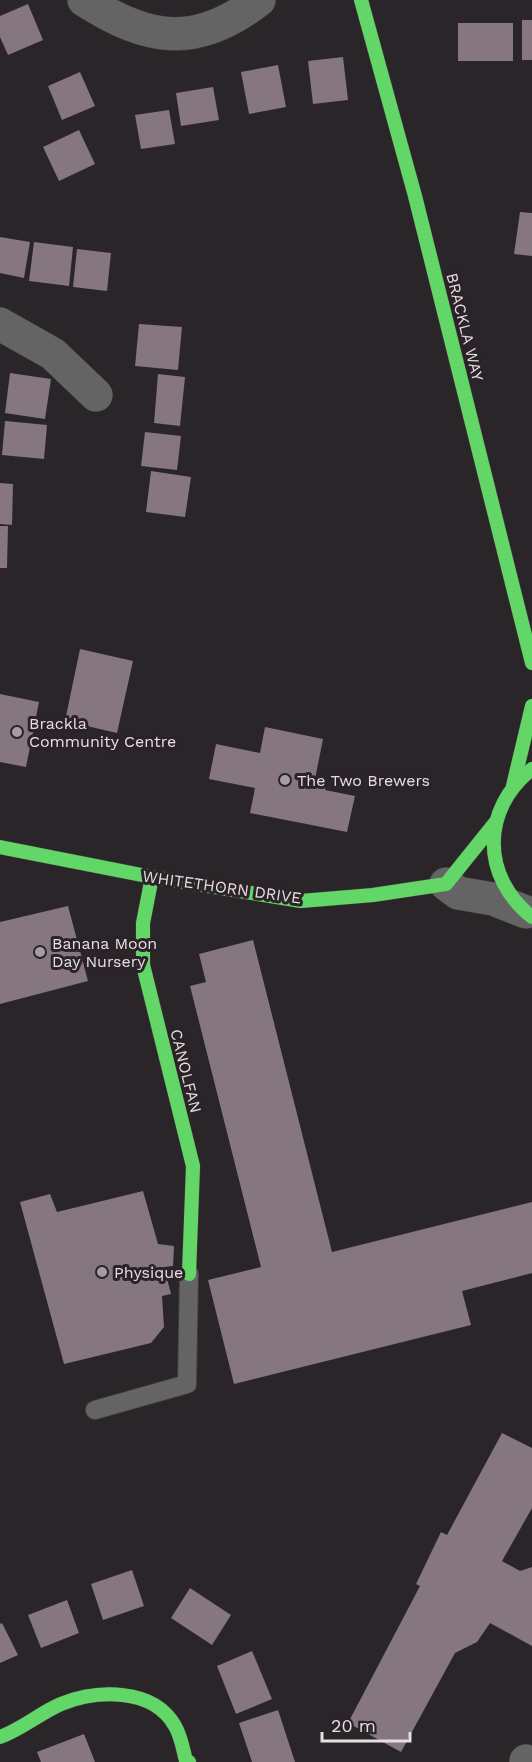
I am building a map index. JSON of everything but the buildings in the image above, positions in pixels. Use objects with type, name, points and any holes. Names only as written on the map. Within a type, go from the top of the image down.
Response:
[{"type":"street","points":[[84,0],[115,20],[152,32],[186,35],[223,25],[259,0]]},
{"type":"street","name":"BRACKLA WAY","points":[[361,0],[415,196],[532,663]]},
{"type":"street","points":[[0,324],[52,354],[96,395]]},
{"type":"street","points":[[513,786],[532,706]]},
{"type":"street","points":[[529,915],[512,900],[494,864],[492,832],[502,801],[522,775],[532,769]]},
{"type":"street","points":[[495,823],[446,884],[458,893],[493,899],[529,915]]},
{"type":"street","name":"WHITETHORN DRIVE","points":[[0,847],[152,878],[301,900],[373,895],[446,884]]},
{"type":"street","name":"CANOLFAN","points":[[152,878],[143,923],[143,965],[193,1166],[189,1274]]},
{"type":"street","points":[[0,1737],[15,1732],[69,1701],[125,1693],[152,1703],[173,1722],[183,1762]]},
{"type":"lane","points":[[95,1410],[187,1384],[189,1274]]},
{"type":"traffic: fast","points":[[361,0],[415,196],[532,663]]},
{"type":"traffic: fast","points":[[513,786],[532,706]]},
{"type":"traffic: fast","points":[[532,769],[515,785],[503,803],[496,823],[494,843],[496,863],[503,883],[515,901],[532,917]]},
{"type":"traffic: fast","points":[[0,847],[152,877],[301,901],[373,895],[446,884],[495,823]]},
{"type":"traffic: fast","points":[[152,877],[143,923],[143,965],[193,1166],[189,1274]]},
{"type":"traffic: fast","points":[[0,1737],[61,1704],[75,1699],[123,1695],[153,1704],[165,1713],[177,1730],[186,1761],[189,1762]]},
{"type":"place","name":"Brackla Community Centre","points":[[17,732]]},
{"type":"place","name":"The Two Brewers","points":[[285,780]]},
{"type":"place","name":"Banana Moon Day Nursery","points":[[40,952]]},
{"type":"place","name":"Physique","points":[[102,1272]]}]
